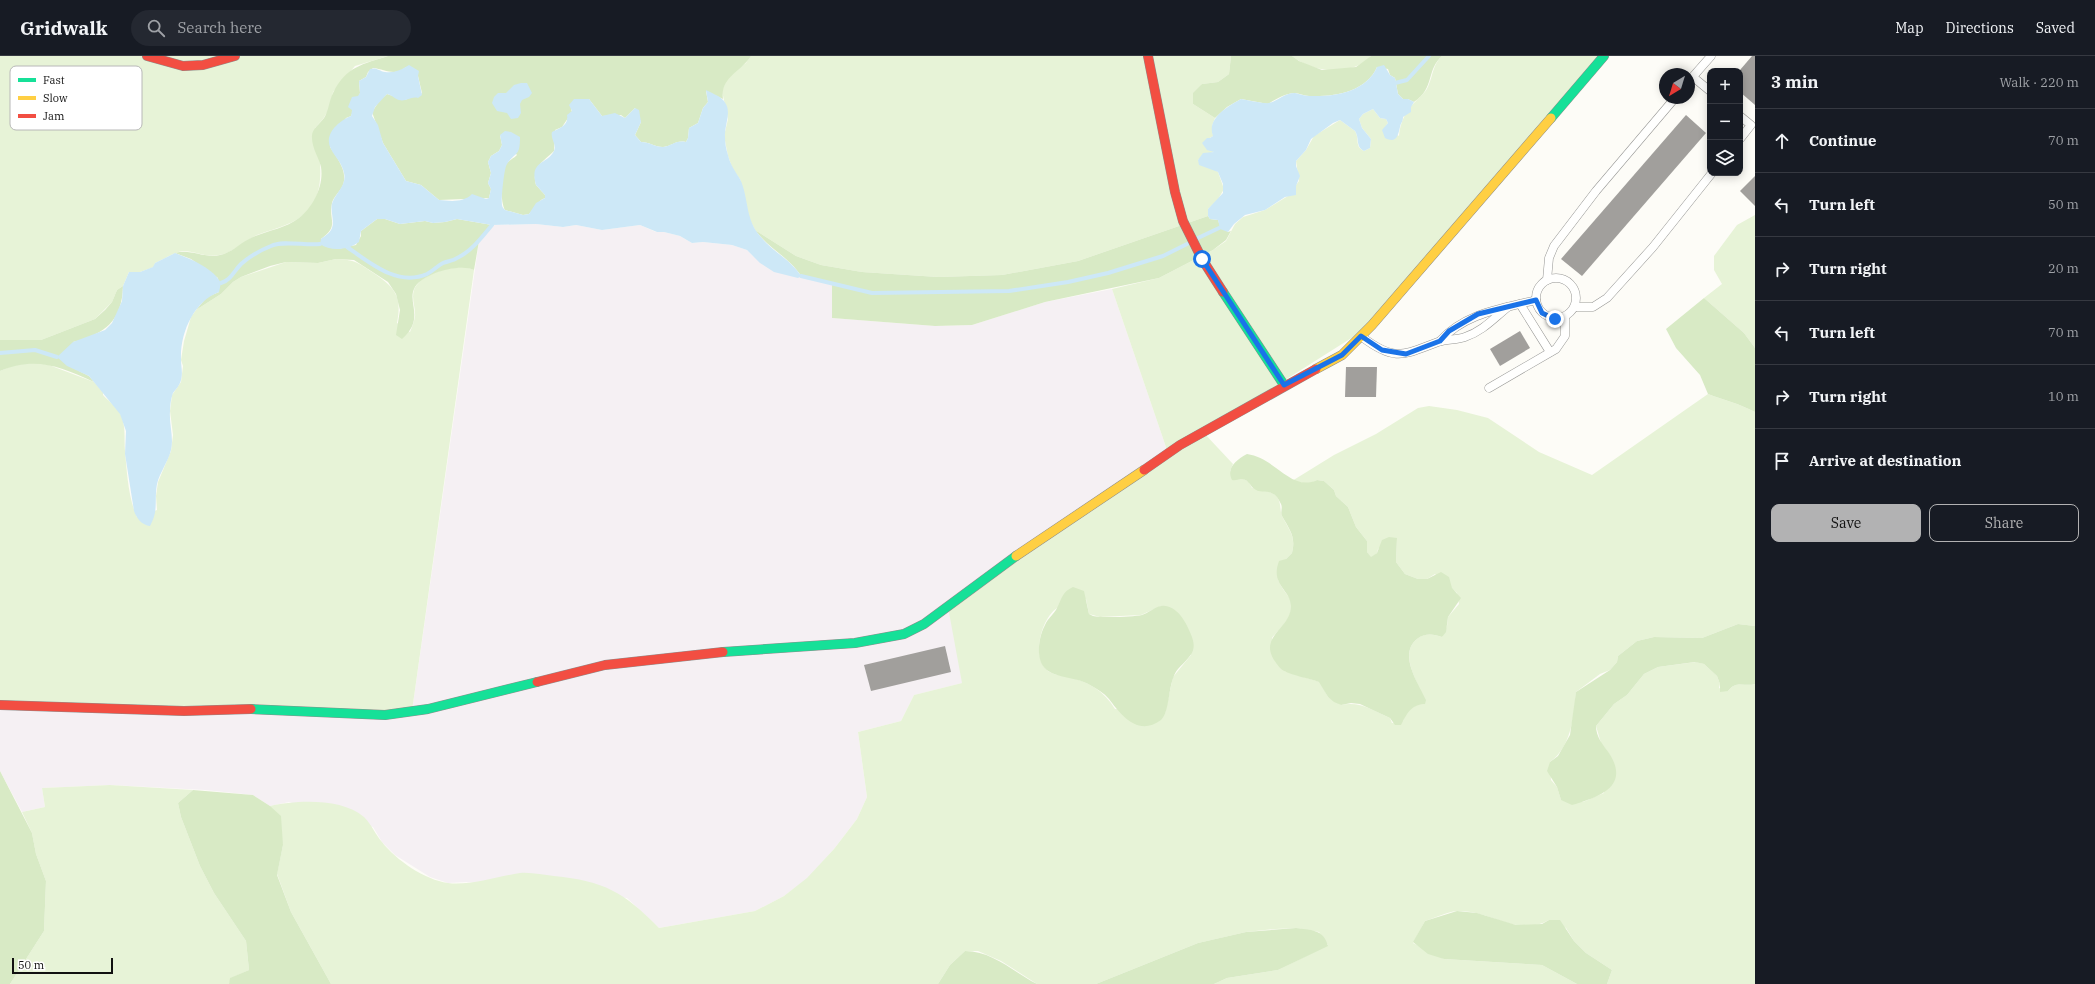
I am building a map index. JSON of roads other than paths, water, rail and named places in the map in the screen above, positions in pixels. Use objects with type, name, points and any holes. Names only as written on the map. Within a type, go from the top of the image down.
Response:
[{"type":"street","points":[[147,56],[183,66],[203,65],[235,56]]},
{"type":"street","points":[[1148,56],[1175,192],[1183,221],[1202,259],[1284,385]]},
{"type":"street","points":[[0,705],[184,711],[231,708],[296,710],[334,714],[385,715],[428,709],[605,665],[727,651],[855,643],[904,634],[924,624],[1011,560],[1135,474],[1180,445],[1284,385],[1342,355],[1425,266],[1604,56]]},
{"type":"lane","points":[[1695,74],[1711,56]]},
{"type":"lane","points":[[1695,82],[1707,89]]},
{"type":"lane","points":[[1547,280],[1549,258],[1554,246],[1596,191],[1670,104]]},
{"type":"lane","points":[[1743,118],[1751,125],[1743,135]]},
{"type":"lane","points":[[1574,307],[1593,307],[1607,298],[1653,247],[1710,176]]},
{"type":"lane","points":[[1557,278],[1570,284],[1575,292],[1574,307],[1565,317],[1555,319],[1546,316],[1539,309],[1536,300],[1540,286],[1547,280],[1557,278]]},
{"type":"lane","points":[[1440,341],[1449,331],[1478,314],[1536,300]]},
{"type":"lane","points":[[1520,304],[1550,352]]},
{"type":"lane","points":[[1361,336],[1382,350],[1398,354],[1413,352],[1440,341],[1466,337],[1488,326],[1508,307]]},
{"type":"lane","points":[[1489,388],[1560,345],[1565,336],[1565,317]]},
{"type":"water","points":[[409,65],[419,71],[418,76],[422,95],[418,98],[402,100],[387,94],[375,107],[372,116],[378,125],[383,143],[406,181],[421,185],[439,200],[461,200],[472,194],[486,199],[489,198],[491,189],[488,183],[491,173],[488,162],[491,156],[499,151],[502,145],[500,135],[505,131],[511,132],[520,137],[520,143],[517,153],[506,167],[503,184],[502,206],[505,210],[523,215],[529,214],[536,203],[545,198],[545,195],[536,185],[534,177],[535,171],[537,167],[554,151],[555,146],[552,132],[565,124],[567,115],[572,111],[569,105],[574,99],[589,99],[602,116],[615,113],[625,118],[635,108],[639,110],[641,122],[635,135],[641,142],[663,147],[669,146],[676,142],[686,142],[689,128],[698,123],[703,108],[708,102],[706,90],[716,95],[726,103],[728,117],[725,132],[726,148],[730,161],[743,186],[749,216],[752,223],[760,236],[792,265],[801,276],[798,278],[774,272],[760,263],[747,250],[732,245],[703,242],[692,243],[680,236],[657,232],[640,225],[602,230],[576,225],[563,227],[536,224],[492,225],[457,219],[445,222],[433,223],[425,221],[400,224],[385,219],[377,219],[361,231],[359,242],[355,245],[340,249],[324,247],[320,244],[321,239],[329,233],[332,228],[332,204],[343,184],[345,177],[342,166],[331,149],[329,143],[331,133],[337,125],[351,116],[352,110],[348,107],[352,97],[358,96],[360,93],[359,81],[366,77],[370,69],[374,68],[385,72],[395,72]]},
{"type":"water","points":[[1384,65],[1390,75],[1395,78],[1398,94],[1403,99],[1408,99],[1414,102],[1411,107],[1411,112],[1403,117],[1396,138],[1389,140],[1385,138],[1382,130],[1388,123],[1386,119],[1380,118],[1373,109],[1363,114],[1359,119],[1362,128],[1371,139],[1370,148],[1364,151],[1359,145],[1355,131],[1340,120],[1333,123],[1311,139],[1306,150],[1296,161],[1296,166],[1300,176],[1296,186],[1296,195],[1285,197],[1265,210],[1245,215],[1234,224],[1228,232],[1220,229],[1218,220],[1210,219],[1208,216],[1208,209],[1223,193],[1223,184],[1218,172],[1199,165],[1198,160],[1203,153],[1214,152],[1207,150],[1202,143],[1207,138],[1213,136],[1213,124],[1220,113],[1241,99],[1267,103],[1291,93],[1308,96],[1339,94],[1358,87],[1372,75],[1377,67]]},
{"type":"water","points":[[527,83],[532,93],[529,97],[522,100],[520,104],[521,113],[518,118],[511,119],[507,113],[497,111],[492,103],[494,97],[498,93],[506,93],[514,85]]},
{"type":"water","points":[[175,253],[207,268],[221,283],[219,292],[210,296],[196,310],[190,319],[183,339],[181,349],[182,377],[180,384],[173,393],[170,404],[172,440],[171,450],[157,484],[155,510],[150,526],[140,521],[134,511],[125,454],[126,431],[120,414],[89,376],[67,366],[57,357],[73,342],[105,330],[112,323],[122,301],[123,286],[129,272],[140,272],[153,267],[155,263]]},
{"type":"waterway","points":[[1395,83],[1407,80],[1429,56]]},
{"type":"waterway","points":[[347,247],[365,260],[385,271],[406,278],[416,277],[427,274],[443,263],[454,260],[467,252],[492,225]]},
{"type":"waterway","points":[[1198,238],[1219,228]]},
{"type":"waterway","points":[[221,283],[230,278],[241,264],[248,259],[276,244],[320,244]]},
{"type":"waterway","points":[[801,276],[872,293],[1009,291],[1068,282],[1108,273],[1163,256],[1187,244]]},
{"type":"waterway","points":[[0,353],[35,350],[57,357]]}]
